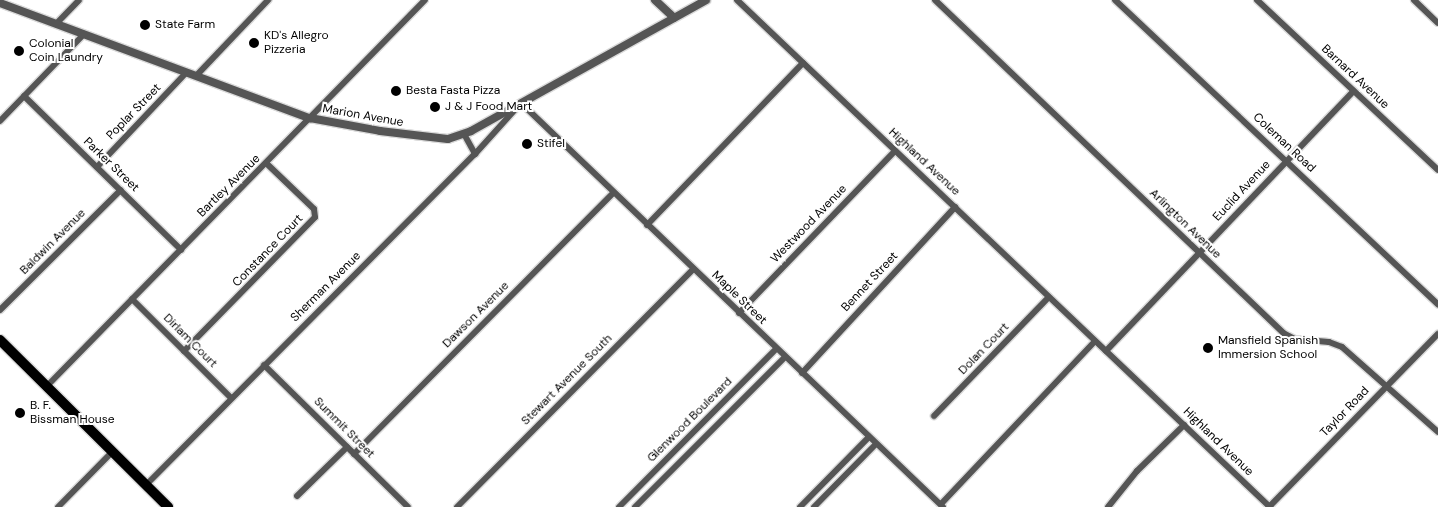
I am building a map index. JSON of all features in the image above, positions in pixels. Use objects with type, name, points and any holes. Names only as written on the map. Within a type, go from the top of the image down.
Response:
[{"type":"main road","points":[[0,340],[168,507]]},
{"type":"street","points":[[56,24],[79,0]]},
{"type":"street","points":[[196,76],[268,0]]},
{"type":"street","name":"Bartley Avenue","points":[[47,386],[267,164],[425,0]]},
{"type":"street","points":[[655,0],[674,18]]},
{"type":"street","name":"Marion Avenue","points":[[0,3],[310,118],[448,139],[464,134],[706,0]]},
{"type":"street","name":"Highland Avenue","points":[[737,0],[1269,507]]},
{"type":"street","name":"Arlington Avenue","points":[[934,0],[1289,337],[1337,344],[1438,432]]},
{"type":"street","name":"Coleman Road","points":[[1115,0],[1438,304]]},
{"type":"street","name":"Barnard Avenue","points":[[1257,0],[1438,170]]},
{"type":"street","points":[[1414,0],[1438,23]]},
{"type":"street","points":[[0,121],[84,34]]},
{"type":"street","points":[[647,225],[803,63]]},
{"type":"street","name":"Poplar Street","points":[[97,167],[186,73]]},
{"type":"street","name":"Euclid Avenue","points":[[1106,351],[1286,160],[1354,91]]},
{"type":"street","name":"Parker Street","points":[[24,96],[181,250]]},
{"type":"street","name":"Sherman Avenue","points":[[146,486],[231,398],[475,154],[521,103]]},
{"type":"street","name":"Maple Street","points":[[521,103],[693,270],[942,506]]},
{"type":"street","points":[[464,134],[475,154]]},
{"type":"street","name":"Westwood Avenue","points":[[739,313],[895,151]]},
{"type":"street","name":"Constance Court","points":[[184,351],[315,217],[314,209],[267,164]]},
{"type":"street","name":"Baldwin Avenue","points":[[0,310],[121,190]]},
{"type":"street","name":"Dawson Avenue","points":[[354,454],[613,192]]},
{"type":"street","name":"Bennet Street","points":[[802,373],[955,207]]},
{"type":"street","name":"Stewart Avenue South","points":[[457,507],[693,270]]},
{"type":"street","name":"Dolan Court","points":[[934,416],[1049,297]]},
{"type":"street","name":"Dirlam Court","points":[[132,299],[231,398]]},
{"type":"street","name":"Taylor Road","points":[[1269,507],[1438,334]]},
{"type":"street","points":[[942,506],[1095,341]]},
{"type":"street","name":"Glenwood Boulevard","points":[[619,507],[776,349]]},
{"type":"street","name":"Glenwood Boulevard","points":[[635,507],[785,356]]},
{"type":"street","name":"Summit Street","points":[[264,365],[408,507]]},
{"type":"street","points":[[1108,507],[1137,471],[1184,425]]},
{"type":"street","points":[[800,507],[869,437]]},
{"type":"street","points":[[814,507],[876,444]]},
{"type":"street","points":[[297,496],[346,447]]},
{"type":"street","points":[[58,507],[112,452]]},
{"type":"place","name":"State Farm","points":[[145,25]]},
{"type":"place","name":"KD's Allegro Pizzeria","points":[[254,43]]},
{"type":"place","name":"Colonial Coin Laundry","points":[[19,51]]},
{"type":"place","name":"Besta Fasta Pizza","points":[[396,91]]},
{"type":"place","name":"J & J Food Mart","points":[[435,107]]},
{"type":"place","name":"Stifel","points":[[527,144]]},
{"type":"place","name":"Mansfield Spanish Immersion School","points":[[1208,348]]},
{"type":"place","name":"B. F. Bissman House","points":[[20,413]]}]
